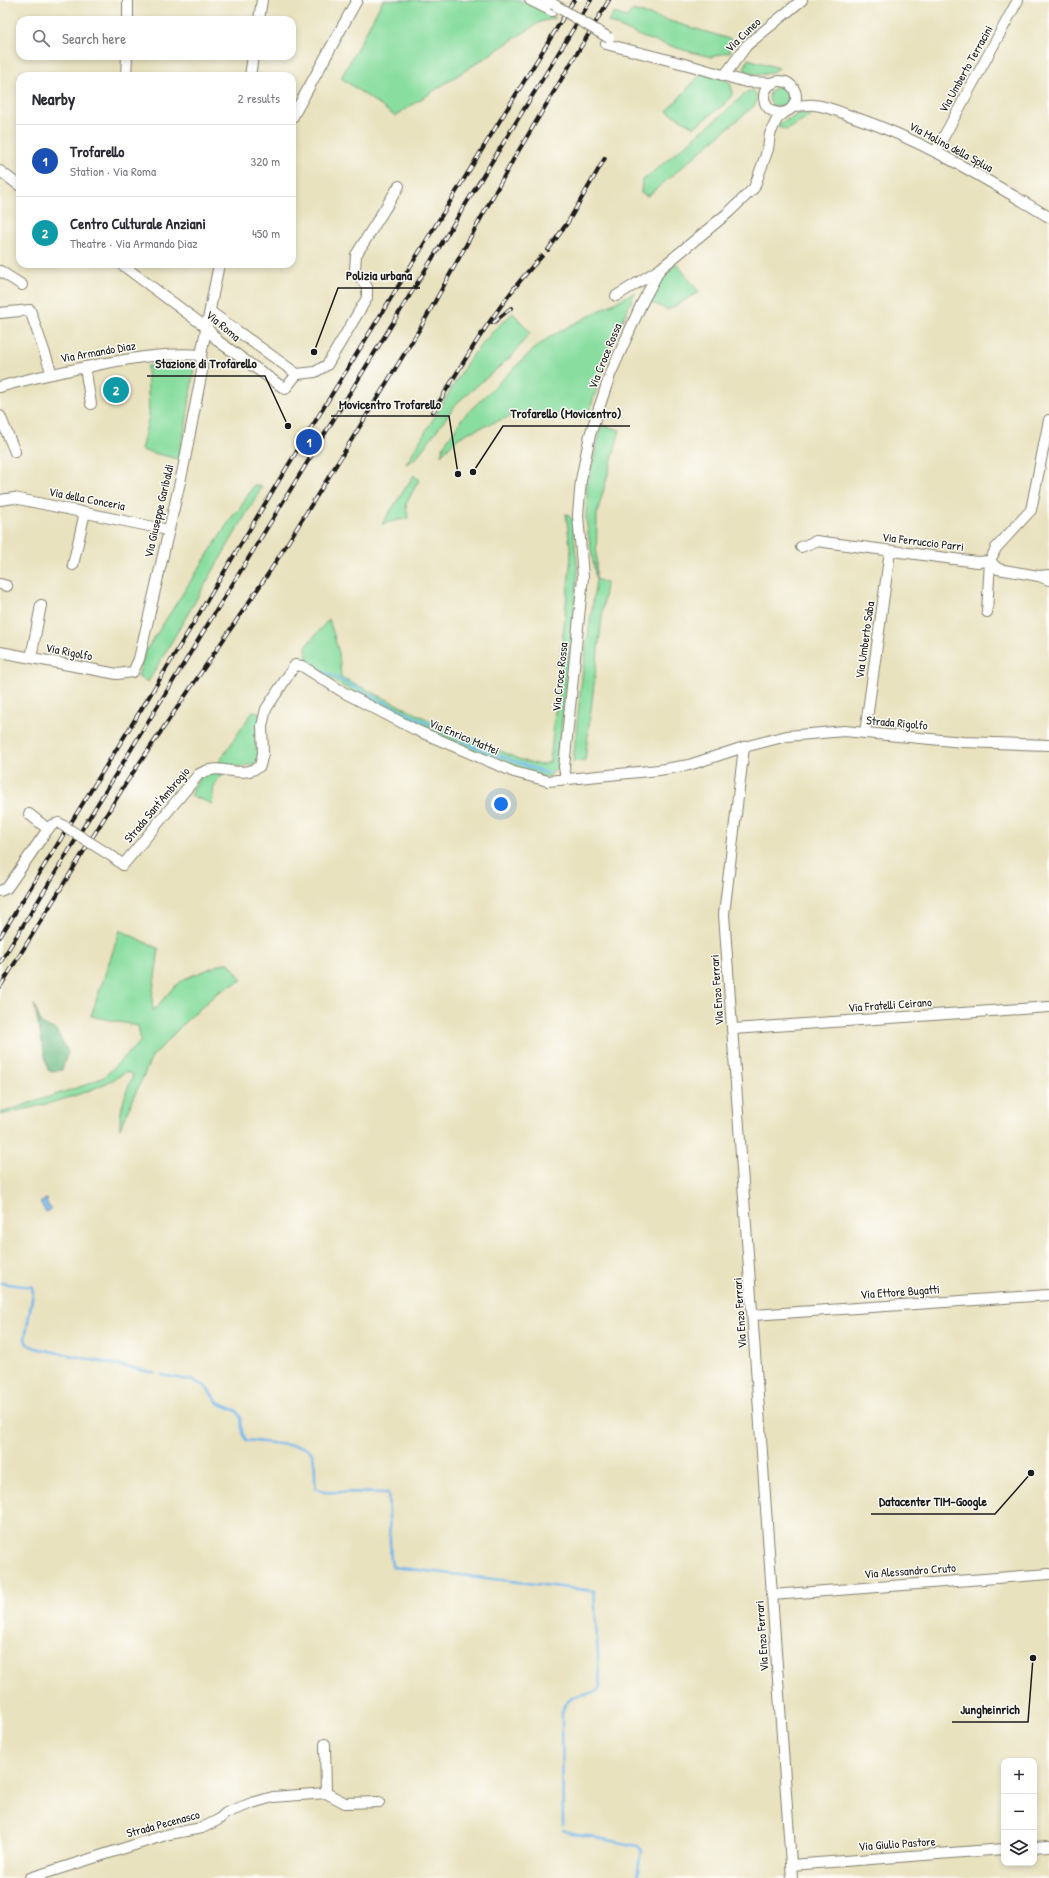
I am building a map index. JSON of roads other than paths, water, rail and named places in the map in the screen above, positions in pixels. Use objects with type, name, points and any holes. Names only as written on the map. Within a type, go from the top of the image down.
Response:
[{"type":"street","points":[[128,0],[128,16]]},
{"type":"street","points":[[260,16],[262,0]]},
{"type":"street","points":[[296,111],[357,0]]},
{"type":"street","points":[[530,0],[550,5],[608,41],[746,82],[783,82],[788,84],[795,92],[795,102],[788,110],[774,112],[746,82]]},
{"type":"street","name":"Via Cuneo","points":[[724,76],[747,45],[802,0]]},
{"type":"street","name":"Via Umberto Terracini","points":[[936,151],[1018,0]]},
{"type":"street","points":[[126,72],[127,60]]},
{"type":"street","points":[[251,72],[252,60]]},
{"type":"street","points":[[765,101],[768,86],[773,83]]},
{"type":"street","name":"Via Molino della Splua","points":[[795,92],[813,105],[881,126],[936,151],[1049,217]]},
{"type":"street","name":"Via Croce Rossa","points":[[566,779],[564,767],[583,577],[578,515],[581,480],[590,435],[610,375],[641,305],[660,269],[729,212],[754,188],[768,149],[770,134],[765,101]]},
{"type":"street","name":"Via Molino della Splua","points":[[788,110],[813,105]]},
{"type":"street","name":"Via Croce Rossa","points":[[770,134],[777,119],[788,110]]},
{"type":"street","points":[[0,171],[16,183]]},
{"type":"street","points":[[297,374],[315,372],[327,366],[368,298],[367,287],[355,270],[356,255],[399,186]]},
{"type":"street","name":"Via Roma","points":[[126,268],[207,328],[218,341],[285,389],[297,374],[211,312]]},
{"type":"street","name":"Via Giuseppe Garibaldi","points":[[133,672],[139,659],[198,392],[202,371],[201,355],[211,312],[218,268]]},
{"type":"street","points":[[616,296],[660,269]]},
{"type":"street","points":[[0,271],[22,285]]},
{"type":"street","points":[[0,313],[30,310],[52,374]]},
{"type":"street","name":"Via Armando Diaz","points":[[0,387],[52,374],[134,358],[181,353],[201,355]]},
{"type":"street","points":[[85,367],[90,404]]},
{"type":"street","points":[[0,416],[15,452]]},
{"type":"street","points":[[986,612],[990,561],[996,548],[1031,510],[1049,420]]},
{"type":"street","name":"Via della Conceria","points":[[0,500],[14,498],[168,530]]},
{"type":"street","points":[[73,565],[85,512]]},
{"type":"street","name":"Via Ferruccio Parri","points":[[801,547],[816,541],[977,562],[990,561]]},
{"type":"street","name":"Via Umberto Saba","points":[[865,733],[890,551]]},
{"type":"street","points":[[990,561],[998,569],[1046,577]]},
{"type":"street","points":[[31,658],[41,605]]},
{"type":"street","name":"Via Rigolfo","points":[[0,652],[117,674],[133,672]]},
{"type":"street","name":"Via Enrico Mattei","points":[[260,766],[263,753],[262,726],[266,709],[295,665],[302,666],[343,692],[416,730],[514,772],[548,781],[659,770],[689,765],[744,747]]},
{"type":"street","name":"Strada Rigolfo","points":[[744,747],[787,736],[844,731],[962,742],[1049,745]]},
{"type":"street","name":"Via Enzo Ferrari","points":[[744,747],[724,914],[792,1878]]},
{"type":"street","name":"Strada Sant'Ambrogio","points":[[48,829],[52,825],[59,823],[113,857],[123,865],[200,774],[207,769],[216,768],[237,772],[252,771],[260,766]]},
{"type":"street","points":[[0,891],[7,888],[48,829],[29,814]]},
{"type":"street","name":"Via Fratelli Ceirano","points":[[733,1029],[1049,1006]]},
{"type":"street","name":"Via Ettore Bugatti","points":[[752,1316],[1049,1295]]},
{"type":"street","name":"Via Alessandro Cruto","points":[[772,1595],[1049,1574]]},
{"type":"street","points":[[325,1744],[326,1794]]},
{"type":"street","name":"Strada Pecenasco","points":[[30,1878],[169,1834],[202,1828],[218,1820],[226,1813],[273,1797],[326,1794],[345,1803],[379,1802]]},
{"type":"street","points":[[1037,1847],[1049,1846]]},
{"type":"street","name":"Via Giulio Pastore","points":[[791,1865],[1001,1849]]},
{"type":"water","points":[[46,1199],[48,1200],[46,1202],[51,1209],[46,1212],[40,1203]]},
{"type":"waterway","points":[[316,668],[473,746],[546,773]]},
{"type":"waterway","points":[[0,1283],[32,1287],[33,1293],[25,1339],[27,1344],[35,1348],[155,1373]]},
{"type":"waterway","points":[[162,1375],[194,1381],[205,1386],[218,1403],[237,1411],[241,1418],[242,1433],[246,1440],[305,1447],[309,1450],[314,1459],[316,1488],[324,1492],[388,1493],[391,1561],[393,1567],[594,1591],[600,1688],[593,1693],[582,1694],[571,1699],[566,1704],[562,1712],[563,1825]]},
{"type":"waterway","points":[[563,1830],[638,1846],[641,1850],[637,1878]]},
{"type":"railway","points":[[0,937],[160,679],[281,477],[574,0]]},
{"type":"railway","points":[[0,963],[591,0]]},
{"type":"railway","points":[[0,987],[126,783],[270,571],[338,462],[422,325],[513,160],[609,0]]},
{"type":"railway","points":[[548,250],[568,222],[605,158]]},
{"type":"railway","points":[[433,412],[483,331],[511,292],[542,256]]},
{"type":"railway","points":[[493,323],[511,308]]},
{"type":"place","name":"Polizia urbana","points":[[314,352]]},
{"type":"place","name":"Centro Culturale Anziani","points":[[116,390]]},
{"type":"place","name":"Stazione di Trofarello","points":[[288,426]]},
{"type":"place","name":"Trofarello","points":[[309,442]]},
{"type":"place","name":"Trofarello (Movicentro)","points":[[473,472]]},
{"type":"place","name":"Movicentro Trofarello","points":[[458,474]]},
{"type":"place","name":"Datacenter TIM-Google","points":[[1031,1473]]},
{"type":"place","name":"Jungheinrich","points":[[1033,1658]]}]
